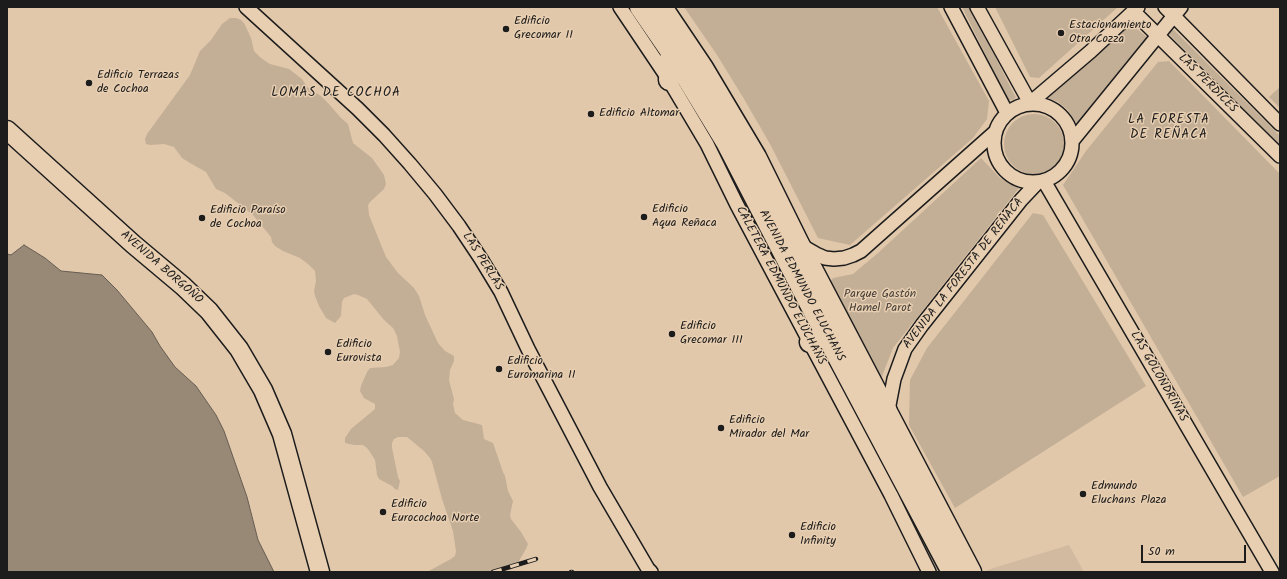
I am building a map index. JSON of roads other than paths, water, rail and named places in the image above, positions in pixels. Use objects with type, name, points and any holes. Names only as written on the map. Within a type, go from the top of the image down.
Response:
[{"type":"main road","name":"AVENIDA EDMUNDO ELUCHANS","points":[[640,7],[671,52],[726,142],[818,338],[952,572]]},
{"type":"main road","points":[[664,9],[670,37],[671,52],[669,80]]},
{"type":"main road","name":"AVENIDA EDMUNDO ELUCHANS","points":[[664,9],[703,68],[760,164],[798,244],[971,572]]},
{"type":"main road","name":"AVENIDA BORGOÑO","points":[[7,130],[133,244],[188,290],[225,329],[239,349],[263,390],[282,434],[320,572]]},
{"type":"main road","points":[[818,338],[837,334],[848,338]]},
{"type":"street","name":"LAS PERLAS","points":[[246,7],[358,109],[384,135],[415,170],[458,226],[501,292],[528,349],[597,480],[650,571]]},
{"type":"street","name":"CALETERA EDMUNDO ELUCHANS","points":[[620,7],[669,80],[818,338],[891,495],[929,572]]},
{"type":"street","points":[[951,7],[1007,113],[1014,108],[1030,103],[1041,104],[1051,108],[1060,114],[1066,121],[1071,130],[1073,140]]},
{"type":"street","points":[[977,7],[1030,103]]},
{"type":"street","points":[[1030,103],[1091,51],[1136,9]]},
{"type":"street","name":"LAS PERDICES","points":[[1136,9],[1157,35],[1280,156]]},
{"type":"street","name":"AVENIDA LA FORESTA DE REÑACA","points":[[1007,113],[1002,118],[995,132],[993,145],[996,158],[1003,169],[1013,177],[1025,182],[1041,182],[1052,178],[1065,166],[1070,158],[1073,140],[1157,35],[1173,10]]},
{"type":"street","name":"LAS PERDICES","points":[[1173,10],[1280,124]]},
{"type":"street","name":"AVENIDA LA FORESTA DE REÑACA","points":[[798,244],[825,258],[834,259],[848,257],[861,251],[995,132]]},
{"type":"street","name":"AVENIDA LA FORESTA DE REÑACA","points":[[890,418],[889,405],[894,379],[905,349],[922,325],[1021,200],[1041,182]]},
{"type":"street","name":"LAS GOLONDRINAS","points":[[1041,182],[1272,572]]},
{"type":"railway","points":[[493,572],[536,559]]},
{"type":"place","name":"Edificio Grecomar II","points":[[506,29]]},
{"type":"place","name":"Estacionamiento Otra Cozza","points":[[1061,33]]},
{"type":"place","name":"Edificio Terrazas de Cochoa","points":[[89,83]]},
{"type":"place","name":"Edificio Altomar","points":[[591,114]]},
{"type":"place","name":"Edificio Aqua Reñaca","points":[[644,217]]},
{"type":"place","name":"Edificio Paraíso de Cochoa","points":[[202,218]]},
{"type":"place","name":"Edificio Grecomar III","points":[[672,334]]},
{"type":"place","name":"Edificio Eurovista","points":[[328,352]]},
{"type":"place","name":"Edificio Euromarina II","points":[[499,369]]},
{"type":"place","name":"Edificio Mirador del Mar","points":[[721,428]]},
{"type":"place","name":"Edmundo Eluchans Plaza","points":[[1083,494]]},
{"type":"place","name":"Edificio Eurocochoa Norte","points":[[383,512]]},
{"type":"place","name":"Edificio Infinity","points":[[792,535]]},
{"type":"district","name":"LOMAS DE COCHOA","points":[[336,94]]},
{"type":"district","name":"LA FORESTA DE REÑACA","points":[[1169,128]]},
{"type":"park label","name":"Parque Gastón Hamel Parot","points":[[880,302]]}]
